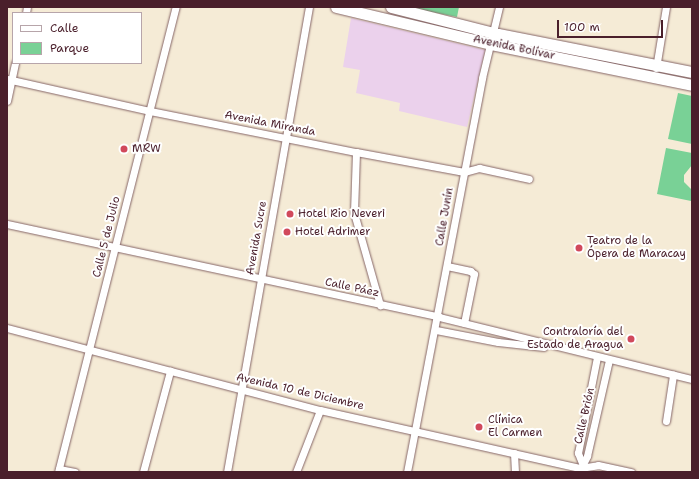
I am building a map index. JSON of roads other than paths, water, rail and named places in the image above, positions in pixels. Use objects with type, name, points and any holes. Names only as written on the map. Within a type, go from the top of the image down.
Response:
[{"type":"main road","name":"Avenida Bolívar","points":[[336,7],[491,44],[692,85]]},
{"type":"main road","name":"Avenida Bolívar","points":[[391,7],[494,33],[692,72]]},
{"type":"street","name":"Calle 5 de Julio","points":[[58,471],[176,7]]},
{"type":"street","name":"Avenida Sucre","points":[[227,472],[309,7]]},
{"type":"street","name":"Calle Junín","points":[[407,472],[439,317],[464,172],[499,7]]},
{"type":"street","points":[[654,78],[666,7]]},
{"type":"street","points":[[7,101],[9,79],[15,64]]},
{"type":"street","name":"Avenida Miranda","points":[[9,79],[150,111],[356,152],[464,172],[479,168],[529,179]]},
{"type":"street","points":[[356,152],[354,215],[380,305]]},
{"type":"street","name":"Calle Páez","points":[[7,224],[261,280],[439,317],[562,349],[692,379]]},
{"type":"street","points":[[448,266],[470,271],[474,274],[464,323]]},
{"type":"street","name":"Avenida 10 de Diciembre","points":[[7,328],[89,351],[320,410],[580,468],[593,470],[598,465],[631,472]]},
{"type":"street","points":[[436,330],[498,342],[562,349]]},
{"type":"street","name":"Calle Brión","points":[[580,468],[578,453],[597,357]]},
{"type":"street","name":"Calle Brión","points":[[580,468],[587,456],[609,360]]},
{"type":"street","points":[[143,472],[170,371]]},
{"type":"street","points":[[666,421],[673,375]]},
{"type":"street","points":[[296,472],[320,410]]},
{"type":"street","points":[[586,411],[597,413]]},
{"type":"street","points":[[514,453],[515,472]]},
{"type":"street","points":[[58,471],[75,472]]},
{"type":"place","name":"MRW","points":[[124,149]]},
{"type":"place","name":"Hotel Rio Neveri","points":[[290,214]]},
{"type":"place","name":"Hotel Adrimer","points":[[287,232]]},
{"type":"place","name":"Teatro de la Ópera de Maracay","points":[[579,248]]},
{"type":"place","name":"Contraloría del Estado de Aragua","points":[[631,339]]},
{"type":"place","name":"Clínica El Carmen","points":[[479,427]]}]
